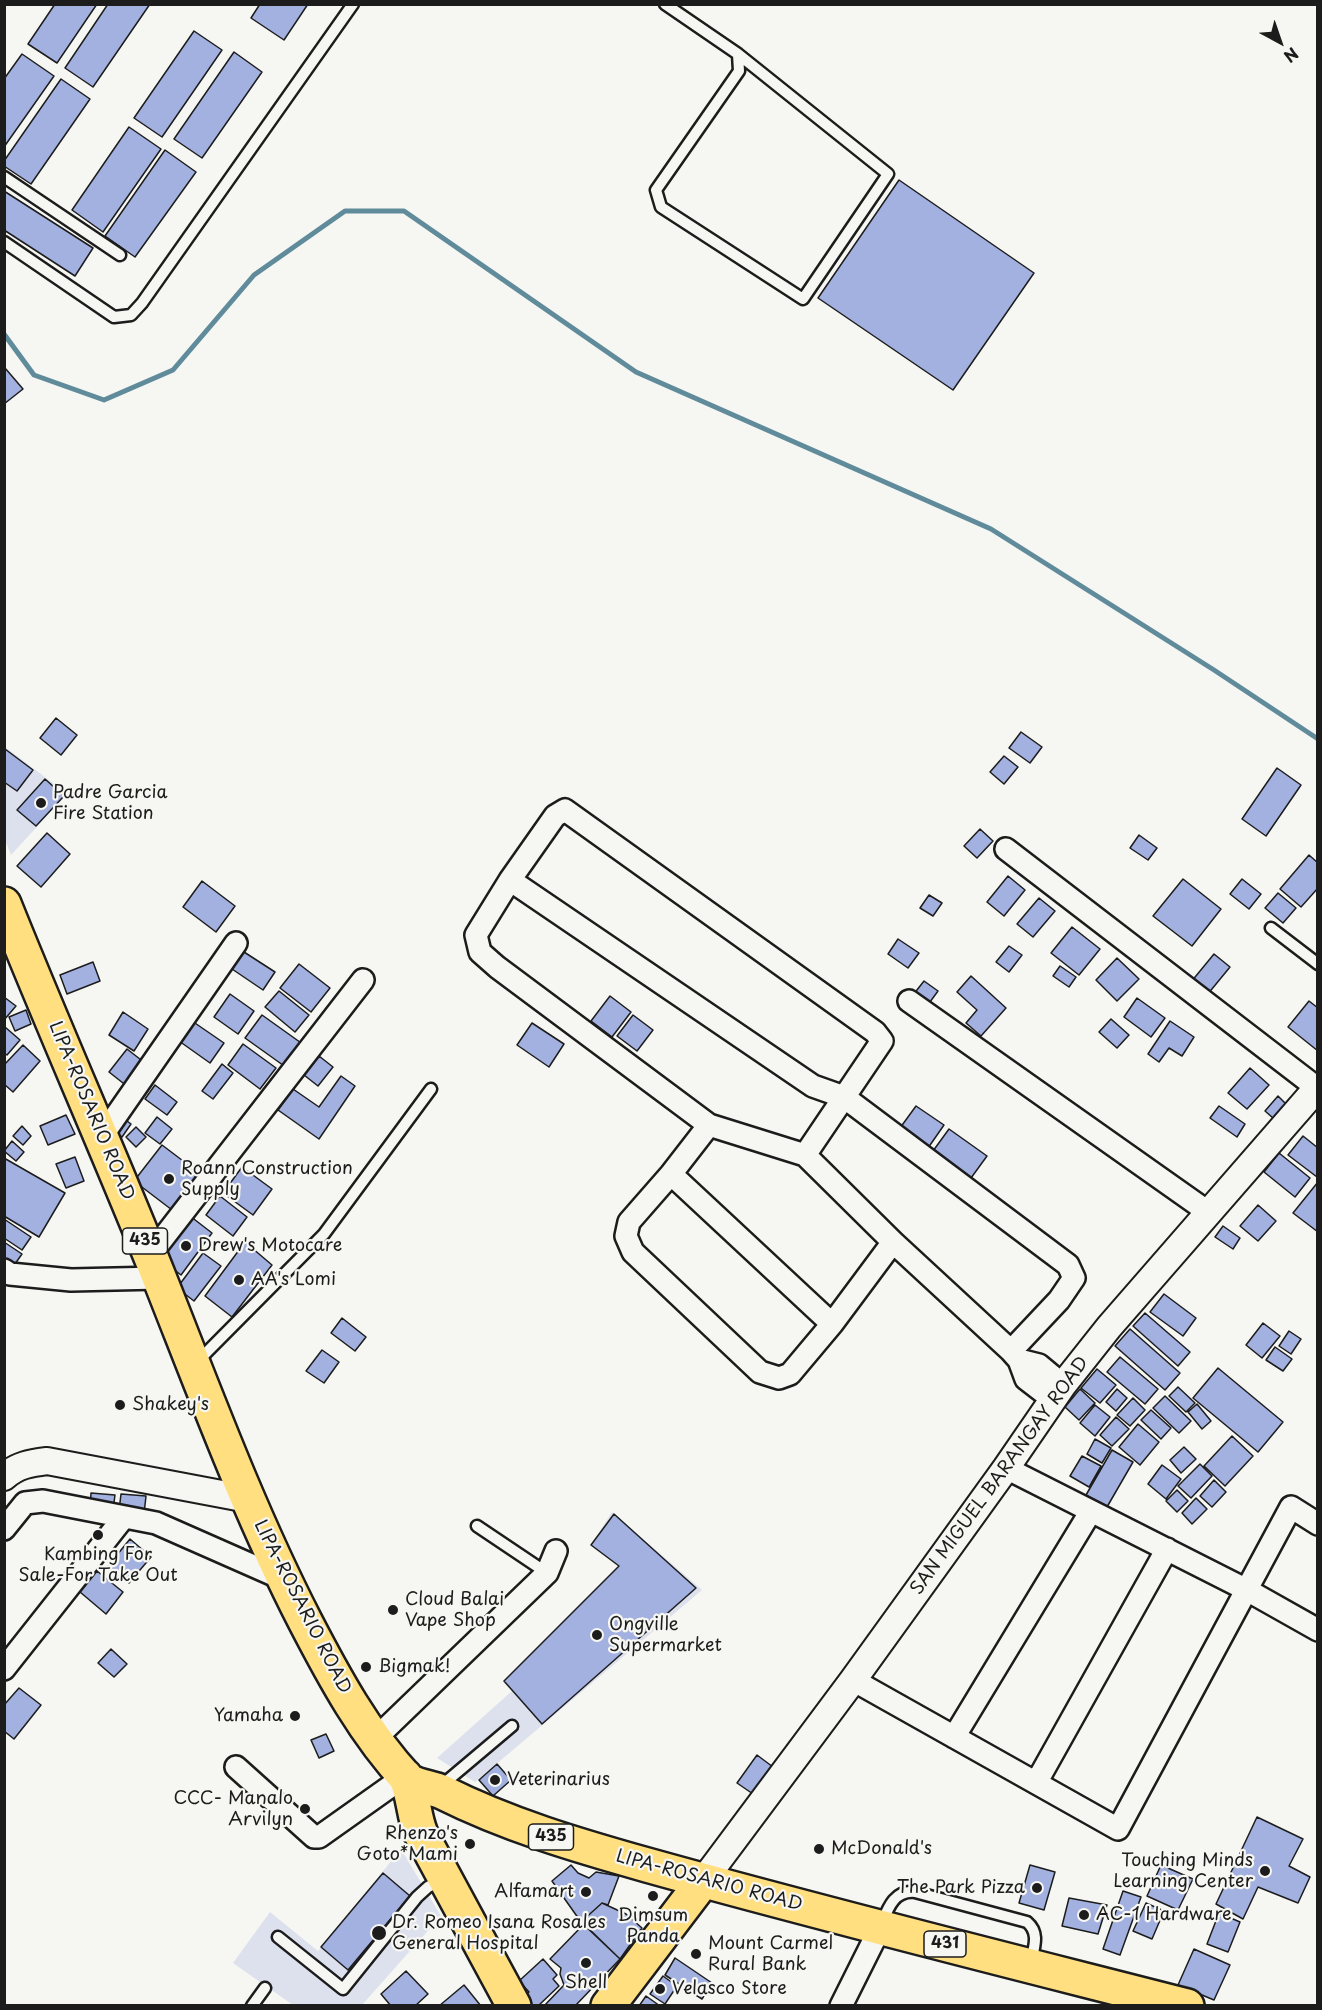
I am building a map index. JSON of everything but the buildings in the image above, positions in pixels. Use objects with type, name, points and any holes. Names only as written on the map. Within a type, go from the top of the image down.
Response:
[{"type":"main road","name":"LIPA-ROSARIO ROAD","points":[[4,904],[102,1136],[193,1366],[283,1579],[332,1673],[375,1739],[405,1776],[415,1784],[441,1792],[522,1827],[703,1881],[1187,2006]]},
{"type":"main road","name":"435","points":[[405,1776],[419,1829],[514,2006]]},
{"type":"main road","points":[[608,2006],[703,1881]]},
{"type":"street","points":[[805,1155],[882,1041],[875,1032],[565,810],[555,816],[510,880],[476,935],[480,952],[709,1125],[805,1155],[893,1242],[1015,1356],[1026,1379],[1058,1392]]},
{"type":"street","points":[[1006,849],[1317,1087]]},
{"type":"street","points":[[510,880],[813,1086],[844,1097],[1068,1265],[1074,1278],[1015,1356]]},
{"type":"street","points":[[102,1136],[236,943]]},
{"type":"street","points":[[4,1270],[10,1274],[71,1280],[155,1267],[363,980]]},
{"type":"street","points":[[909,1001],[1208,1212]]},
{"type":"street","name":"SAN MIGUEL BARANGAY ROAD","points":[[703,1881],[1006,1468],[1058,1392],[1109,1327],[1317,1087]]},
{"type":"street","points":[[709,1125],[671,1174],[629,1222],[626,1236],[633,1252],[760,1372],[779,1378],[790,1374],[832,1324],[893,1242]]},
{"type":"street","points":[[671,1174],[832,1324]]},
{"type":"street","points":[[4,1477],[28,1463],[47,1461],[248,1499]]},
{"type":"street","points":[[1006,1468],[1247,1590],[1317,1630]]},
{"type":"street","points":[[4,1529],[25,1503],[44,1501],[156,1523],[283,1579]]},
{"type":"street","points":[[852,1680],[1118,1829],[1291,1507],[1317,1524]]},
{"type":"street","points":[[954,1737],[1091,1511]]},
{"type":"street","points":[[4,1669],[124,1517]]},
{"type":"street","points":[[1036,1783],[1167,1549]]},
{"type":"street","points":[[375,1739],[547,1572],[556,1551]]},
{"type":"street","points":[[236,1767],[314,1837],[319,1838],[405,1776]]},
{"type":"street","points":[[841,2006],[880,1928]]},
{"type":"lane","points":[[4,242],[114,317],[131,315],[142,303],[353,4]]},
{"type":"lane","points":[[664,4],[738,54],[888,174],[803,299],[661,207],[656,190],[739,71],[738,54]]},
{"type":"lane","points":[[4,177],[120,255]]},
{"type":"lane","points":[[1271,928],[1317,964]]},
{"type":"lane","points":[[193,1366],[324,1234],[431,1089]]},
{"type":"lane","points":[[477,1526],[547,1572]]},
{"type":"lane","points":[[441,1792],[448,1780],[512,1726]]},
{"type":"lane","points":[[278,1937],[343,1989],[423,1891],[444,1878]]},
{"type":"lane","points":[[880,1928],[890,1903],[908,1891],[915,1892],[1027,1922],[1034,1930],[1036,1937],[1030,1965]]},
{"type":"lane","points":[[252,2006],[265,1988]]},
{"type":"shaded area","points":[[4,746],[67,794],[11,855],[5,840]]},
{"type":"shaded area","name":"Ongville Supermarket","points":[[612,1512],[702,1590],[475,1782],[437,1758],[512,1691],[503,1682],[619,1566],[591,1545]]},
{"type":"shaded area","name":"Dr. Romeo Isana Rosales General Hospital","points":[[401,1849],[441,1916],[362,2005],[293,2005],[233,1963],[270,1912],[318,1951]]},
{"type":"waterway","points":[[4,334],[34,375],[104,400],[173,370],[254,275],[345,211],[404,211],[636,372],[991,529],[1214,670],[1318,739]]},
{"type":"place","name":"Padre Garcia Fire Station","points":[[41,803]]},
{"type":"place","name":"Roann Construction Supply","points":[[169,1179]]},
{"type":"place","name":"Drew's Motocare","points":[[186,1246]]},
{"type":"place","name":"AA's Lomi","points":[[239,1280]]},
{"type":"place","name":"Shakey's","points":[[120,1405]]},
{"type":"place","name":"Kambing For Sale-For Take Out","points":[[98,1535]]},
{"type":"place","name":"Cloud Balai Vape Shop","points":[[393,1610]]},
{"type":"place","name":"Ongville Supermarket","points":[[597,1635]]},
{"type":"place","name":"Bigmak!","points":[[366,1667]]},
{"type":"place","name":"Yamaha","points":[[295,1716]]},
{"type":"place","name":"Veterinarius","points":[[495,1780]]},
{"type":"place","name":"CCC- Manalo Arvilyn","points":[[305,1809]]},
{"type":"place","name":"Rhenzo's Goto*Mami","points":[[470,1844]]},
{"type":"place","name":"McDonald's","points":[[819,1849]]},
{"type":"place","name":"Touching Minds Learning Center","points":[[1265,1871]]},
{"type":"place","name":"The Park Pizza","points":[[1037,1888]]},
{"type":"place","name":"Alfamart","points":[[586,1892]]},
{"type":"place","name":"Dimsum Panda","points":[[653,1896]]},
{"type":"place","name":"AC-1 Hardware","points":[[1084,1915]]},
{"type":"place","name":"Dr. Romeo Isana Rosales General Hospital","points":[[379,1933]]},
{"type":"place","name":"Mount Carmel Rural Bank","points":[[696,1954]]},
{"type":"place","name":"Shell","points":[[586,1963]]},
{"type":"place","name":"Velasco Store","points":[[660,1989]]}]
